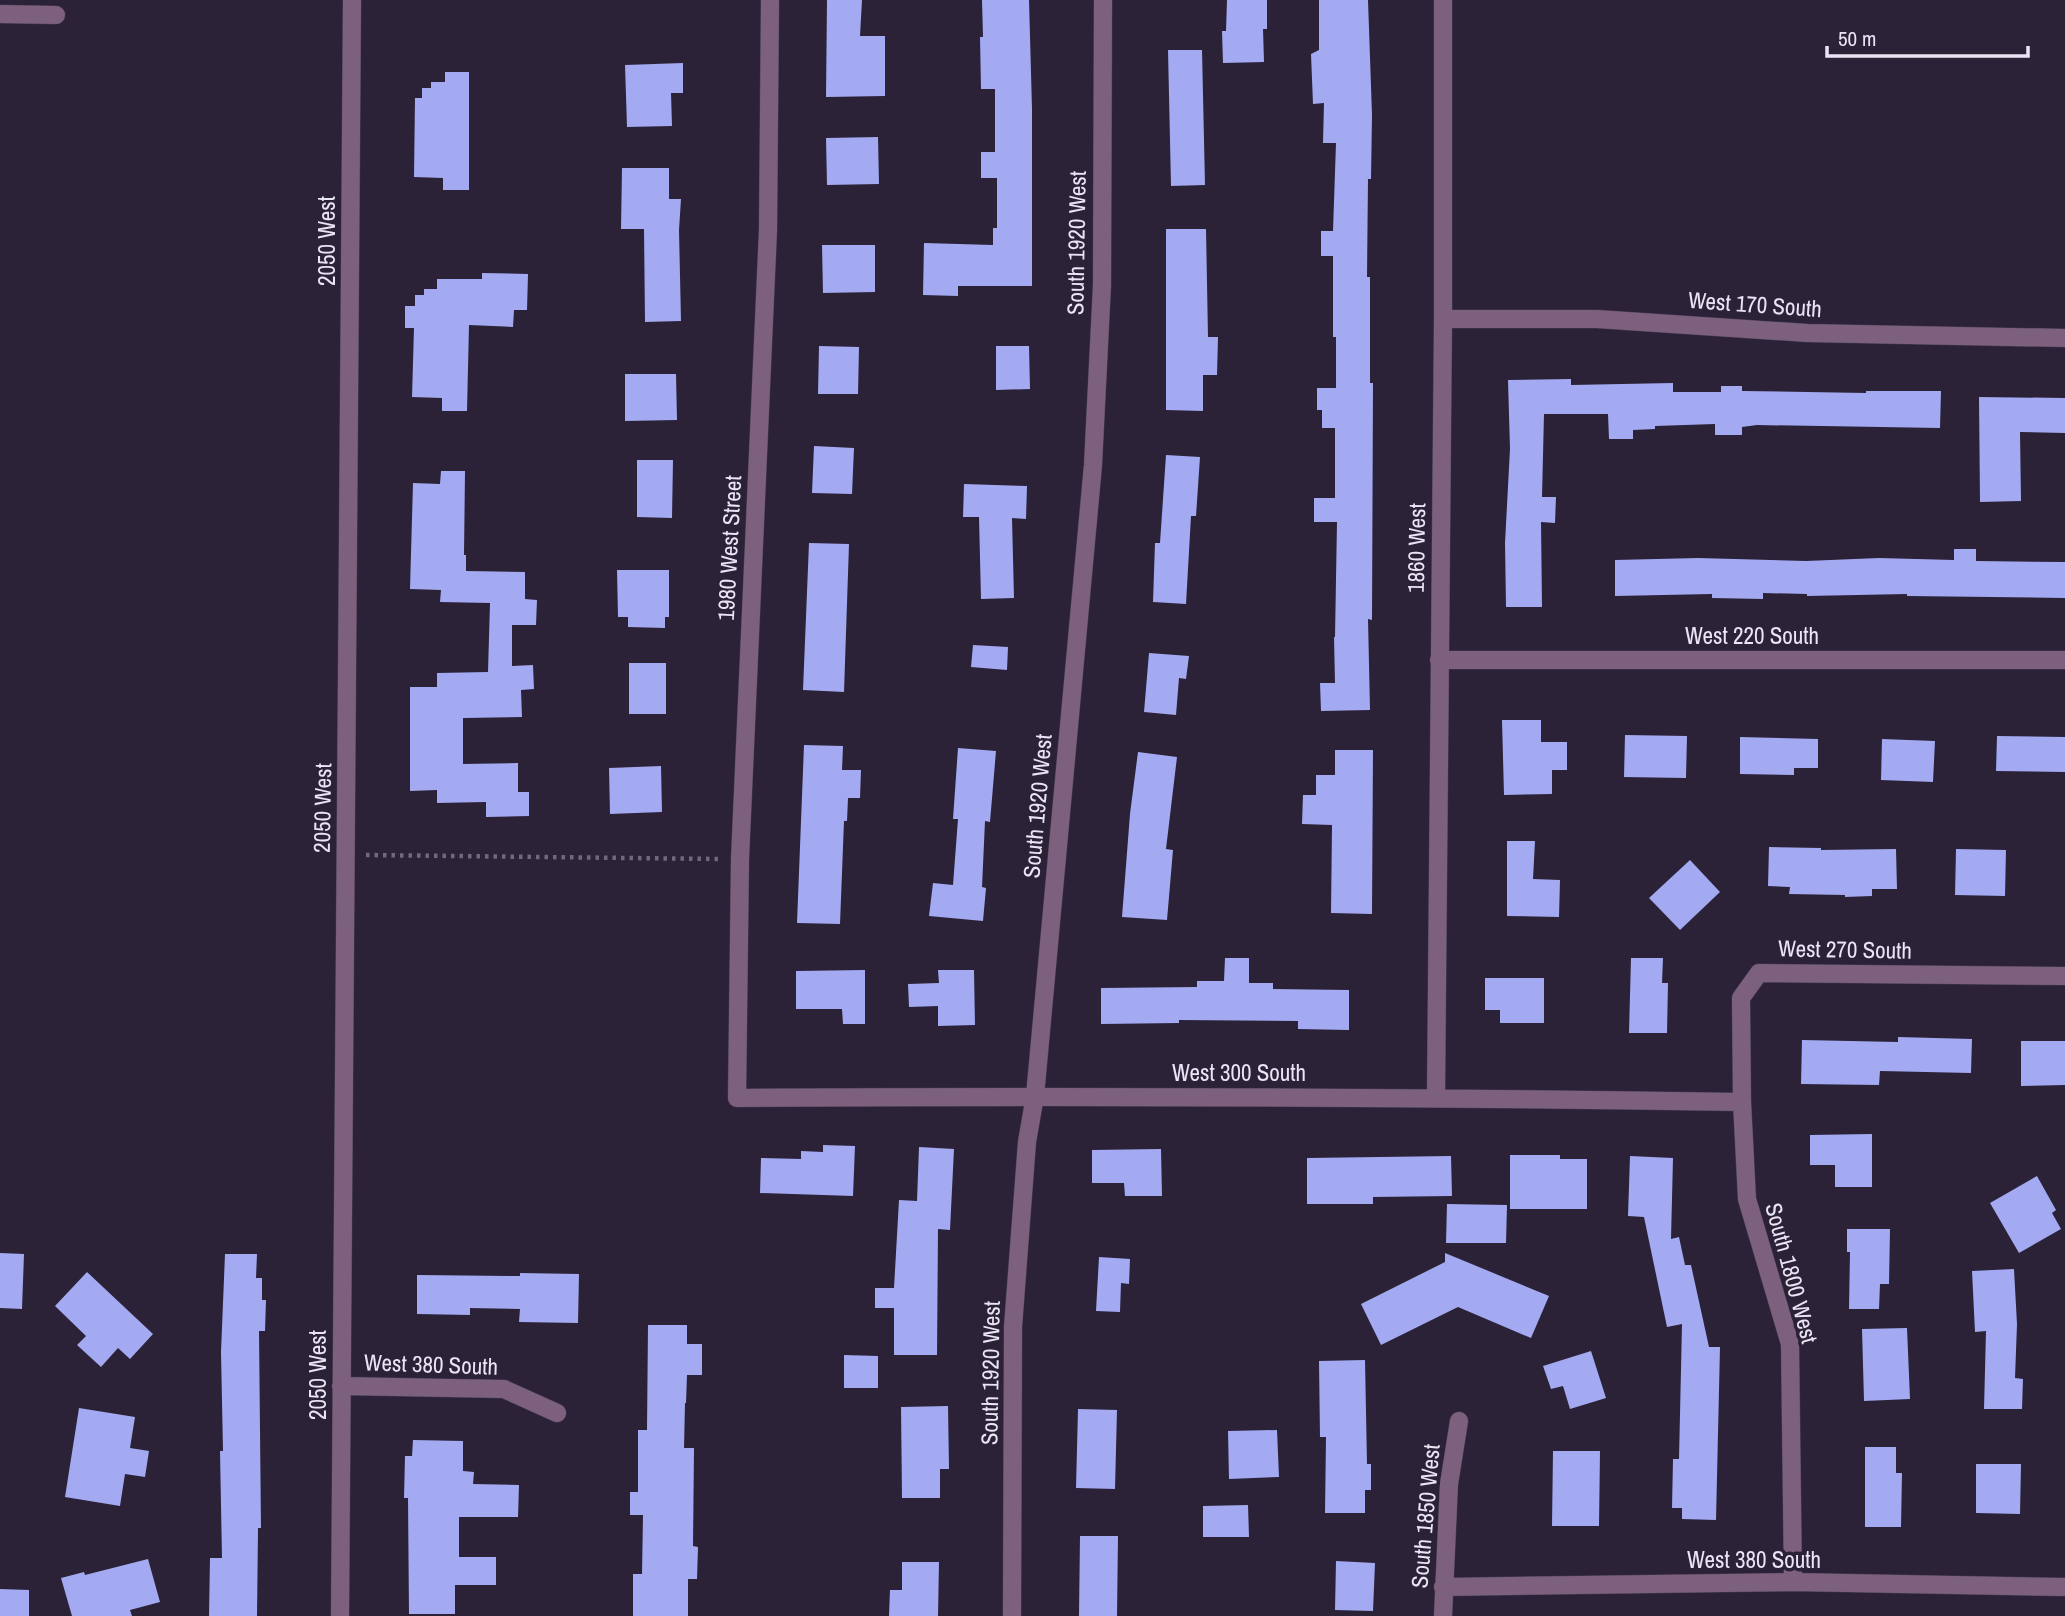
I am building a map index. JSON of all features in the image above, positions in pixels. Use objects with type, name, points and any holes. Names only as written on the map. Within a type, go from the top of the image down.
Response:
[{"type":"street","name":"2050 West","points":[[340,1616],[352,0]]},
{"type":"street","name":"1980 West Street","points":[[737,1098],[740,859],[768,230],[769,0]]},
{"type":"street","name":"South 1920 West","points":[[1012,1616],[1013,1327],[1027,1142],[1035,1096],[1093,465],[1102,285],[1103,0]]},
{"type":"street","name":"1860 West","points":[[1436,1097],[1443,0]]},
{"type":"street","points":[[0,14],[56,15]]},
{"type":"street","name":"West 170 South","points":[[1443,319],[1597,318],[1807,333],[2065,338]]},
{"type":"street","name":"West 220 South","points":[[1439,660],[2065,660]]},
{"type":"street","name":"West 270 South","points":[[1742,1102],[1741,998],[1759,973],[2065,976]]},
{"type":"street","name":"West 300 South","points":[[737,1098],[1436,1097],[1742,1102]]},
{"type":"street","name":"South 1800 West","points":[[1742,1102],[1747,1199],[1790,1344],[1793,1582]]},
{"type":"street","name":"West 380 South","points":[[341,1386],[504,1389],[557,1413]]},
{"type":"street","name":"South 1850 West","points":[[1443,1616],[1449,1485],[1459,1421]]},
{"type":"street","name":"West 380 South","points":[[1443,1587],[1793,1582],[2065,1587]]},
{"type":"path","points":[[346,854],[740,859]]},
{"type":"building","points":[[827,0],[862,0],[860,36],[885,36],[885,96],[826,97]]},
{"type":"building","points":[[982,0],[1029,0],[1032,286],[958,286],[958,296],[923,295],[924,243],[993,245],[993,228],[997,228],[997,178],[981,178],[981,152],[995,152],[995,89],[981,89]]},
{"type":"building","points":[[1227,0],[1267,0],[1267,29],[1263,29],[1264,62],[1223,63],[1222,31],[1226,31]]},
{"type":"building","points":[[1319,0],[1368,0],[1372,115],[1367,277],[1370,277],[1370,383],[1373,383],[1372,620],[1368,619],[1370,710],[1321,711],[1320,683],[1335,683],[1337,522],[1314,522],[1314,498],[1335,498],[1335,428],[1322,428],[1322,410],[1317,410],[1317,388],[1336,388],[1333,256],[1321,256],[1321,231],[1333,231],[1336,143],[1323,143],[1324,103],[1313,104],[1311,54],[1319,50]]},
{"type":"building","points":[[1168,50],[1202,50],[1205,185],[1171,186]]},
{"type":"building","points":[[683,63],[683,93],[671,93],[672,126],[627,127],[625,65]]},
{"type":"building","points":[[445,72],[469,72],[469,190],[443,190],[443,178],[414,177],[415,98],[422,98],[422,88],[431,88],[431,82],[445,82]]},
{"type":"building","points":[[878,137],[879,184],[827,185],[826,138]]},
{"type":"building","points":[[622,168],[669,168],[669,199],[681,199],[681,321],[645,322],[644,229],[621,229]]},
{"type":"building","points":[[1166,229],[1206,229],[1208,337],[1218,337],[1217,375],[1203,375],[1203,411],[1166,410]]},
{"type":"building","points":[[822,245],[875,245],[875,292],[823,293]]},
{"type":"building","points":[[482,273],[528,274],[527,310],[514,310],[513,327],[469,325],[467,411],[442,411],[442,398],[412,397],[414,328],[405,328],[405,306],[415,306],[415,295],[424,295],[424,289],[437,289],[437,279],[482,279]]},
{"type":"building","points":[[819,346],[859,347],[858,394],[818,394]]},
{"type":"building","points":[[996,346],[1029,346],[1030,389],[996,390]]},
{"type":"building","points":[[625,374],[676,374],[677,420],[625,421]]},
{"type":"building","points":[[1571,379],[1571,385],[1673,383],[1673,392],[1721,392],[1721,386],[1742,386],[1742,391],[1941,391],[1940,428],[1757,425],[1742,427],[1742,435],[1715,435],[1715,424],[1655,426],[1655,429],[1633,430],[1633,439],[1609,439],[1608,414],[1544,414],[1542,497],[1556,497],[1555,523],[1541,522],[1542,607],[1506,607],[1505,543],[1510,449],[1508,380]]},
{"type":"building","points":[[1979,397],[2065,398],[2065,433],[2020,432],[2021,501],[1980,502]]},
{"type":"building","points":[[814,446],[854,448],[852,494],[812,493]]},
{"type":"building","points":[[1166,455],[1200,457],[1196,516],[1191,516],[1186,604],[1153,602],[1155,543],[1160,543]]},
{"type":"building","points":[[637,460],[673,460],[672,518],[637,517]]},
{"type":"building","points":[[441,471],[465,471],[466,571],[525,572],[525,599],[537,600],[536,625],[512,625],[512,666],[533,665],[534,689],[521,690],[522,717],[463,718],[463,764],[518,763],[518,792],[529,792],[529,816],[486,817],[486,802],[437,803],[437,790],[410,791],[410,687],[437,687],[437,673],[488,672],[490,603],[440,602],[441,590],[410,589],[413,483],[440,484]]},
{"type":"building","points":[[964,484],[1027,486],[1026,519],[1012,518],[1014,598],[981,599],[979,517],[963,517]]},
{"type":"building","points":[[809,543],[849,544],[844,692],[803,690]]},
{"type":"building","points":[[1954,549],[1976,549],[1976,561],[2065,562],[2065,598],[1907,594],[1807,596],[1763,593],[1763,599],[1712,598],[1712,594],[1615,596],[1615,560],[1954,560]]},
{"type":"building","points":[[617,570],[669,570],[669,617],[665,617],[665,628],[628,627],[628,617],[618,617]]},
{"type":"building","points":[[973,645],[1008,647],[1007,670],[971,667]]},
{"type":"building","points":[[1149,653],[1189,656],[1186,679],[1179,678],[1176,715],[1144,712]]},
{"type":"building","points":[[629,663],[666,663],[666,714],[629,714]]},
{"type":"building","points":[[1502,720],[1541,720],[1541,742],[1567,742],[1567,770],[1552,770],[1552,794],[1504,795]]},
{"type":"building","points":[[1625,735],[1687,736],[1686,778],[1624,777]]},
{"type":"building","points":[[1997,736],[2065,737],[2065,772],[1996,771]]},
{"type":"building","points":[[1740,737],[1818,739],[1818,768],[1794,768],[1794,775],[1740,774]]},
{"type":"building","points":[[1882,739],[1935,741],[1933,782],[1881,780]]},
{"type":"building","points":[[804,745],[843,746],[842,770],[861,770],[860,798],[848,798],[847,821],[844,821],[840,924],[797,923]]},
{"type":"building","points":[[958,748],[996,751],[990,822],[985,821],[982,887],[986,888],[983,921],[929,916],[933,883],[953,885],[958,819],[953,819]]},
{"type":"building","points":[[1335,750],[1373,750],[1372,914],[1331,913],[1332,825],[1302,824],[1303,795],[1316,795],[1316,775],[1335,775]]},
{"type":"building","points":[[1138,752],[1177,757],[1166,849],[1173,850],[1167,920],[1122,917]]},
{"type":"building","points":[[661,766],[662,812],[610,814],[609,768]]},
{"type":"building","points":[[1507,841],[1535,841],[1533,879],[1560,880],[1559,917],[1507,916]]},
{"type":"building","points":[[1769,847],[1821,850],[1896,849],[1897,889],[1872,889],[1872,896],[1789,894],[1790,887],[1768,886]]},
{"type":"building","points":[[1956,849],[2006,850],[2005,896],[1955,895]]},
{"type":"building","points":[[1690,860],[1720,892],[1680,930],[1649,898]]},
{"type":"building","points":[[1225,958],[1249,958],[1249,983],[1273,983],[1273,989],[1349,990],[1349,1030],[1298,1029],[1298,1021],[1179,1020],[1179,1023],[1101,1024],[1101,988],[1197,987],[1197,981],[1224,981]]},
{"type":"building","points":[[1631,958],[1663,958],[1662,983],[1668,983],[1667,1033],[1629,1033]]},
{"type":"building","points":[[865,970],[865,1024],[843,1024],[842,1009],[796,1009],[796,971]]},
{"type":"building","points":[[938,970],[974,970],[975,1025],[938,1026],[938,1006],[909,1007],[908,984],[939,983]]},
{"type":"building","points":[[1485,978],[1544,978],[1544,1023],[1500,1023],[1500,1010],[1485,1010]]},
{"type":"building","points":[[1898,1037],[1972,1039],[1971,1073],[1880,1071],[1879,1085],[1801,1084],[1802,1040],[1898,1042]]},
{"type":"building","points":[[2021,1041],[2065,1041],[2065,1085],[2021,1086]]},
{"type":"building","points":[[1872,1134],[1872,1187],[1835,1187],[1835,1165],[1810,1165],[1810,1135]]},
{"type":"building","points":[[823,1145],[855,1146],[853,1196],[760,1193],[761,1158],[801,1159],[801,1151],[823,1152]]},
{"type":"building","points":[[919,1147],[954,1149],[950,1230],[938,1229],[937,1355],[894,1355],[894,1308],[875,1308],[875,1288],[894,1288],[899,1200],[917,1201]]},
{"type":"building","points":[[1161,1149],[1162,1196],[1125,1196],[1124,1183],[1092,1183],[1092,1150]]},
{"type":"building","points":[[1510,1155],[1560,1155],[1560,1159],[1587,1159],[1587,1209],[1510,1209]]},
{"type":"building","points":[[1451,1156],[1452,1196],[1373,1197],[1373,1204],[1307,1204],[1307,1158]]},
{"type":"building","points":[[1630,1156],[1673,1158],[1671,1239],[1679,1237],[1685,1265],[1691,1265],[1709,1347],[1720,1347],[1716,1520],[1682,1519],[1682,1508],[1672,1508],[1673,1459],[1679,1459],[1682,1324],[1667,1327],[1644,1217],[1628,1216]]},
{"type":"building","points":[[2037,1176],[2056,1210],[2052,1213],[2061,1229],[2019,1253],[1990,1203]]},
{"type":"building","points":[[1447,1204],[1507,1205],[1506,1243],[1446,1243]]},
{"type":"building","points":[[1847,1229],[1890,1229],[1889,1284],[1880,1284],[1879,1309],[1849,1309],[1850,1252],[1847,1252]]},
{"type":"building","points":[[0,1253],[24,1254],[22,1309],[0,1308]]},
{"type":"building","points":[[1445,1253],[1549,1296],[1531,1338],[1458,1307],[1381,1345],[1361,1304],[1445,1262]]},
{"type":"building","points":[[225,1254],[257,1254],[256,1278],[262,1278],[262,1300],[266,1300],[265,1331],[259,1331],[261,1528],[258,1528],[257,1616],[209,1616],[210,1558],[222,1558],[220,1451],[223,1451],[221,1352]]},
{"type":"building","points":[[1099,1257],[1130,1259],[1129,1284],[1121,1283],[1120,1312],[1096,1311]]},
{"type":"building","points":[[2014,1269],[2017,1324],[2015,1378],[2023,1379],[2022,1409],[1984,1409],[1986,1331],[1975,1332],[1972,1271]]},
{"type":"building","points":[[87,1272],[153,1334],[130,1359],[118,1348],[101,1367],[77,1345],[86,1336],[55,1306]]},
{"type":"building","points":[[520,1273],[579,1274],[578,1323],[519,1322],[520,1309],[470,1308],[470,1315],[417,1314],[417,1275],[520,1276]]},
{"type":"building","points":[[648,1325],[687,1325],[687,1344],[702,1344],[702,1375],[687,1375],[685,1403],[684,1448],[694,1448],[693,1546],[698,1547],[697,1579],[688,1579],[688,1616],[633,1616],[633,1574],[642,1574],[643,1515],[630,1515],[630,1492],[638,1492],[638,1430],[647,1430]]},
{"type":"building","points":[[1907,1328],[1910,1399],[1864,1401],[1862,1329]]},
{"type":"building","points":[[1591,1351],[1606,1398],[1570,1409],[1563,1386],[1551,1389],[1543,1366]]},
{"type":"building","points":[[844,1355],[878,1356],[878,1388],[844,1388]]},
{"type":"building","points":[[1365,1360],[1367,1464],[1371,1464],[1371,1490],[1365,1490],[1365,1513],[1325,1513],[1326,1437],[1320,1437],[1319,1361]]},
{"type":"building","points":[[948,1406],[949,1469],[940,1469],[940,1498],[902,1498],[901,1407]]},
{"type":"building","points":[[79,1408],[135,1417],[130,1448],[149,1451],[145,1477],[125,1474],[120,1506],[65,1497]]},
{"type":"building","points":[[1078,1409],[1117,1410],[1115,1489],[1076,1488]]},
{"type":"building","points":[[1277,1430],[1279,1477],[1229,1479],[1228,1431]]},
{"type":"building","points":[[413,1440],[463,1441],[463,1471],[474,1472],[473,1484],[519,1485],[518,1517],[459,1517],[459,1557],[496,1557],[496,1585],[455,1585],[455,1614],[409,1614],[408,1498],[404,1498],[405,1456],[412,1456]]},
{"type":"building","points":[[1865,1447],[1896,1447],[1896,1473],[1902,1473],[1901,1527],[1865,1527]]},
{"type":"building","points":[[1553,1451],[1600,1451],[1599,1526],[1552,1526]]},
{"type":"building","points":[[1976,1464],[2021,1464],[2020,1514],[1976,1513]]},
{"type":"building","points":[[1248,1505],[1249,1537],[1203,1537],[1203,1506]]},
{"type":"building","points":[[1080,1536],[1118,1536],[1117,1616],[1079,1616]]},
{"type":"building","points":[[148,1559],[160,1602],[130,1610],[132,1616],[72,1616],[61,1578],[84,1572],[85,1575]]},
{"type":"building","points":[[1336,1561],[1375,1563],[1373,1611],[1335,1610]]},
{"type":"building","points":[[902,1562],[939,1562],[938,1616],[889,1616],[890,1590],[902,1590]]},
{"type":"building","points":[[0,1589],[29,1590],[29,1616],[0,1616]]}]
